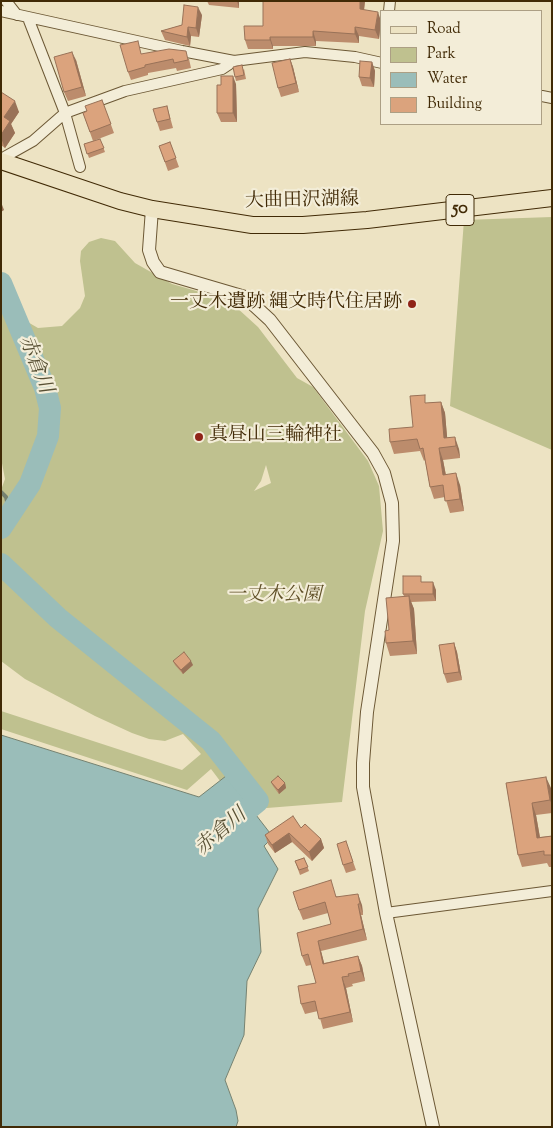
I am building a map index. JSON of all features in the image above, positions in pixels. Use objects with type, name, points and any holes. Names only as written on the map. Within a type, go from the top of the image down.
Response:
[{"type":"main road","name":"大曲田沢湖線","points":[[1,160],[120,201],[152,209],[252,225],[303,225],[367,220],[552,198]]},
{"type":"street","points":[[6,1],[17,15]]},
{"type":"street","points":[[1,11],[234,60],[305,52],[380,60]]},
{"type":"street","points":[[28,18],[65,113],[80,167]]},
{"type":"street","points":[[1,160],[33,141],[65,113],[124,91],[222,69],[234,60]]},
{"type":"street","points":[[152,209],[149,250],[153,262],[160,272],[245,298],[270,320],[373,453],[384,473],[392,503],[393,542],[377,639],[362,763],[365,796],[386,913],[433,1127]]},
{"type":"street","points":[[386,913],[552,891]]},
{"type":"green space","points":[[552,217],[552,450],[450,406],[464,220]]},
{"type":"green space","name":"一丈木公園","points":[[101,238],[115,241],[135,263],[172,284],[207,294],[236,307],[258,327],[297,378],[313,387],[368,461],[379,486],[383,531],[365,611],[342,802],[242,810],[211,769],[187,790],[1,729],[1,711],[182,770],[201,754],[183,734],[165,741],[149,739],[132,733],[25,679],[1,661],[1,490],[5,479],[1,458],[1,301],[7,310],[38,328],[62,326],[80,308],[85,296],[80,261],[81,251],[89,242]],"holes":[[[266,465],[271,483],[254,491],[261,481]]]},
{"type":"water","points":[[1,735],[199,797],[226,776],[273,837],[264,846],[278,869],[258,909],[261,952],[247,981],[244,1035],[225,1080],[236,1110],[238,1121],[236,1127],[1,1127]]},
{"type":"building","points":[[263,1],[360,1],[360,9],[378,12],[375,30],[355,27],[355,34],[313,31],[313,37],[270,37],[270,40],[245,40],[244,26],[263,26]]},
{"type":"building","points":[[184,5],[198,7],[196,28],[188,27],[187,37],[161,31],[182,25]]},
{"type":"building","points":[[138,41],[141,54],[169,49],[186,51],[188,60],[174,63],[173,59],[145,65],[145,67],[128,72],[120,45]]},
{"type":"building","points":[[72,52],[82,87],[64,92],[54,57]]},
{"type":"building","points":[[290,59],[296,83],[278,88],[272,63]]},
{"type":"building","points":[[360,61],[372,62],[370,78],[359,77]]},
{"type":"building","points":[[242,65],[244,75],[235,77],[233,67]]},
{"type":"building","points":[[221,76],[233,76],[233,113],[217,113],[217,85],[221,85]]},
{"type":"building","points":[[1,92],[15,101],[4,117],[10,121],[1,135]]},
{"type":"building","points":[[102,100],[111,124],[90,132],[83,113],[87,111],[85,106]]},
{"type":"building","points":[[167,106],[170,119],[157,122],[153,109]]},
{"type":"building","points":[[100,139],[104,148],[87,154],[84,144]]},
{"type":"building","points":[[170,142],[176,158],[165,162],[159,146]]},
{"type":"building","points":[[425,395],[425,403],[441,402],[444,438],[455,437],[456,446],[439,448],[443,475],[456,473],[460,499],[445,501],[443,485],[430,487],[423,448],[420,449],[417,439],[390,442],[389,429],[413,427],[410,396]]},
{"type":"building","points":[[403,576],[421,576],[421,582],[433,582],[433,594],[403,594]]},
{"type":"building","points":[[409,596],[413,641],[386,643],[385,631],[389,630],[386,598]]},
{"type":"building","points":[[454,643],[459,672],[444,674],[439,645]]},
{"type":"building","points":[[184,652],[191,661],[181,670],[173,661]]},
{"type":"building","points":[[278,776],[285,783],[278,790],[271,782]]},
{"type":"building","points":[[546,777],[550,800],[532,803],[537,838],[552,836],[552,855],[544,855],[544,851],[518,855],[506,783]]},
{"type":"building","points":[[293,816],[301,828],[305,824],[321,839],[309,852],[289,833],[272,845],[265,835]]},
{"type":"building","points":[[346,841],[353,862],[343,865],[337,844]]},
{"type":"building","points":[[304,858],[308,867],[299,870],[295,861]]},
{"type":"building","points":[[331,880],[336,897],[358,894],[363,929],[318,941],[323,964],[358,956],[361,971],[342,977],[350,1012],[319,1019],[315,1001],[301,1004],[298,986],[316,983],[308,954],[302,956],[297,933],[331,924],[325,902],[299,910],[293,892]]},
{"type":"waterway","name":"赤倉川","points":[[1,283],[45,388],[50,408],[48,436],[30,484],[1,528]]},
{"type":"waterway","points":[[1,492],[6,497],[10,515]]},
{"type":"waterway","name":"赤倉川","points":[[1,564],[58,618],[211,741],[258,801],[228,826]]},
{"type":"place","name":"一丈木遺跡 縄文時代住居跡","points":[[412,304]]},
{"type":"place","name":"真昼山三輪神社","points":[[199,437]]}]
